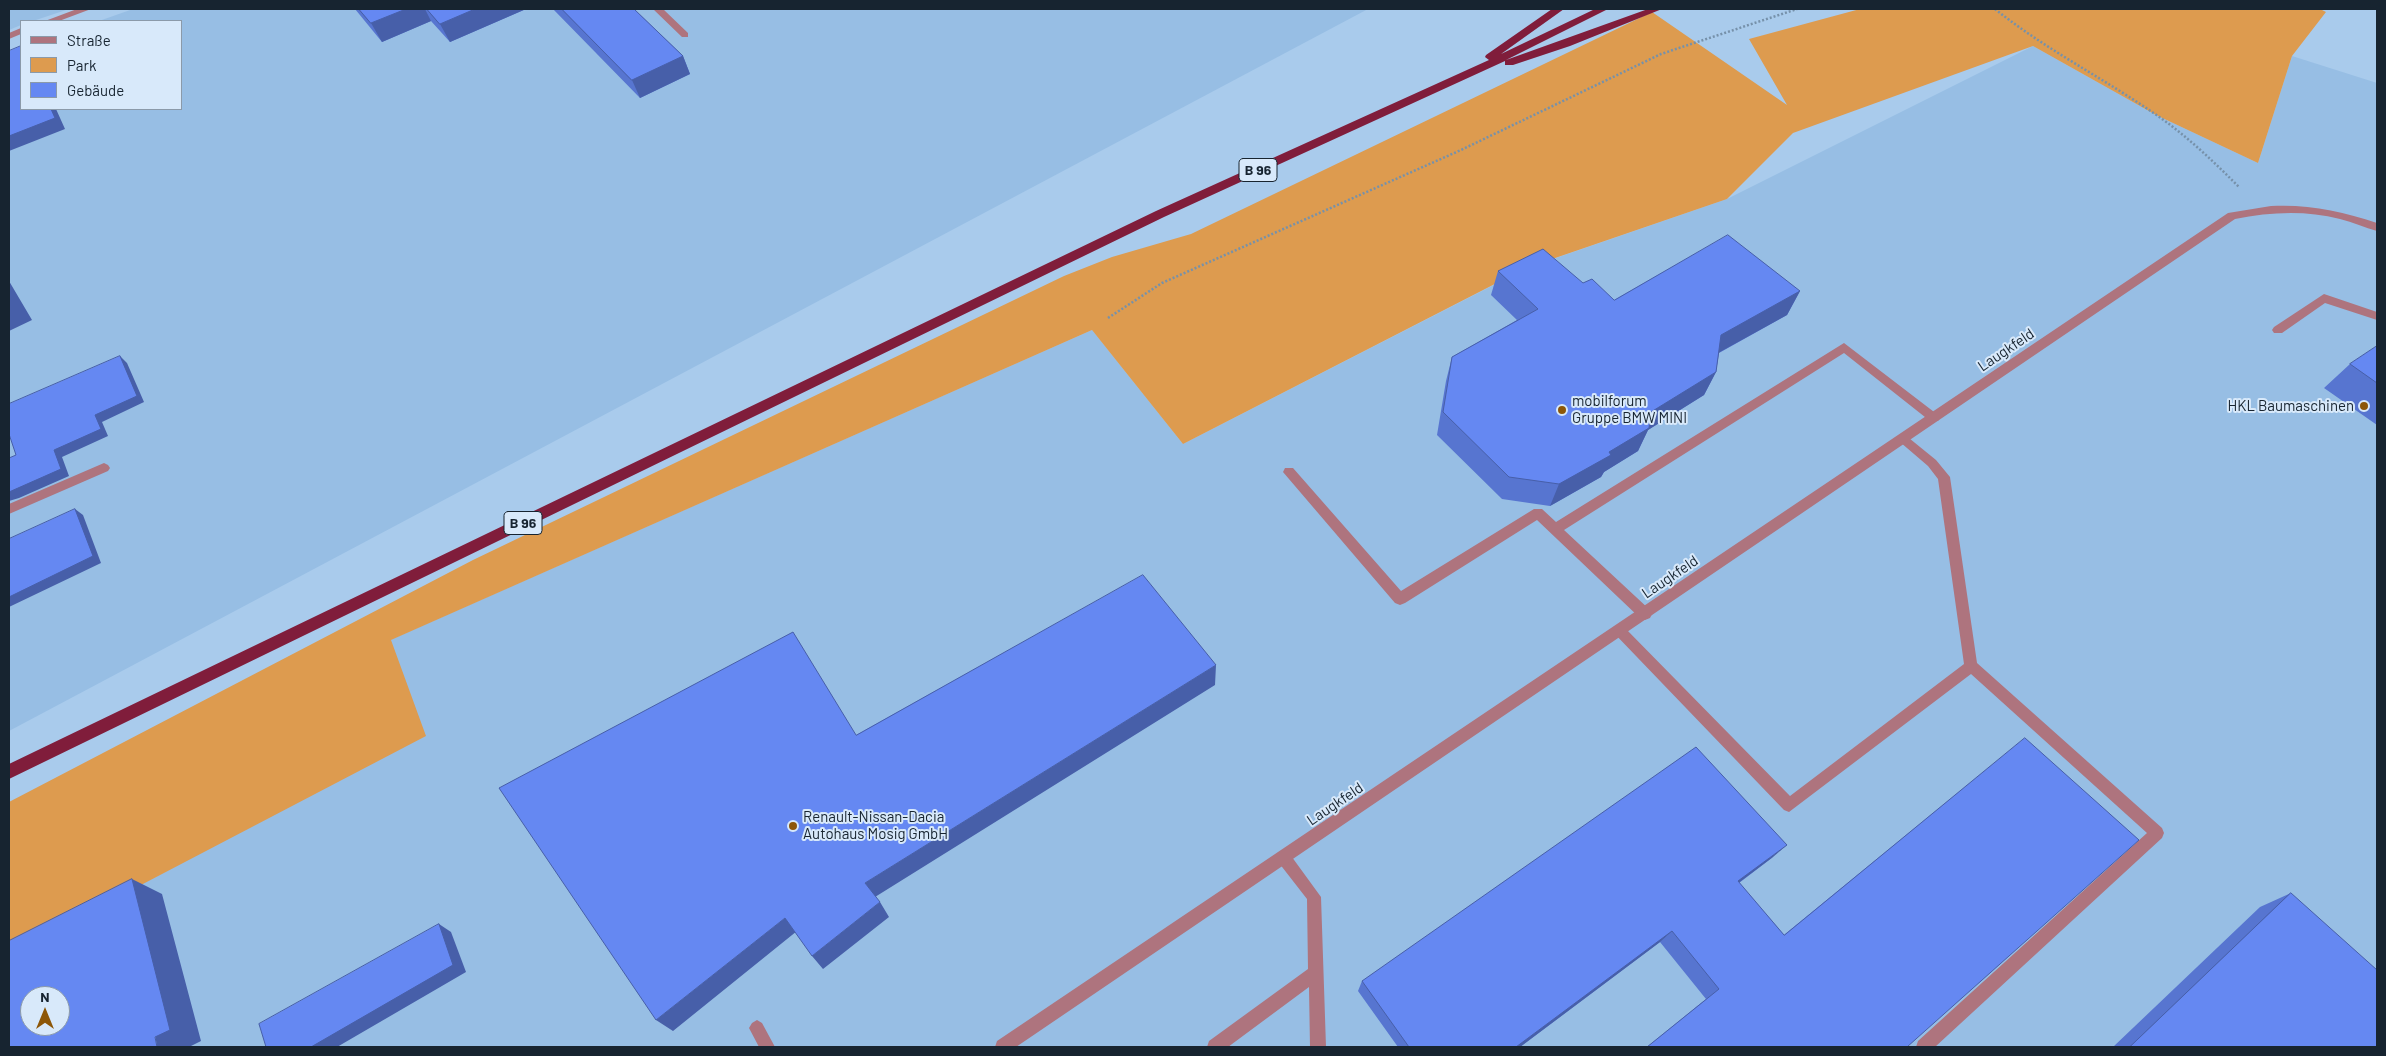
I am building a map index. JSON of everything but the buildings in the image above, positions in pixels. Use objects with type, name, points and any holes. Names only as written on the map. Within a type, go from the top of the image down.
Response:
[{"type":"highway","points":[[1461,78],[1560,9]]},
{"type":"highway","name":"B 96","points":[[9,772],[1160,214],[1461,78],[1603,9]]},
{"type":"highway","name":"B 96","points":[[1461,78],[1566,44],[1657,9]]},
{"type":"street","points":[[53,20],[86,9]]},
{"type":"street","points":[[658,9],[685,35]]},
{"type":"street","name":"Laugkfeld","points":[[1003,1047],[2232,216],[2260,210],[2320,210],[2377,227]]},
{"type":"street","points":[[2278,330],[2324,298],[2377,316]]},
{"type":"street","points":[[1555,529],[1844,347],[1934,418]]},
{"type":"street","points":[[1904,439],[1944,477],[1971,666],[2157,833],[1924,1047]]},
{"type":"street","points":[[9,509],[104,468]]},
{"type":"street","points":[[1290,472],[1400,599],[1538,512],[1645,614]]},
{"type":"street","points":[[1619,631],[1789,805],[1971,666]]},
{"type":"street","points":[[1284,858],[1314,897],[1314,974],[1318,1047]]},
{"type":"street","points":[[1215,1047],[1314,974]]},
{"type":"street","points":[[757,1028],[767,1047]]},
{"type":"path","points":[[1108,318],[1162,282],[1461,150],[1661,54],[1797,9]]},
{"type":"path","points":[[1995,9],[2019,29],[2156,115],[2219,166],[2260,210]]},
{"type":"shaded area","points":[[9,9],[69,9],[36,20],[20,20],[20,25],[9,30]]},
{"type":"shaded area","points":[[133,9],[1368,9],[9,731],[9,53],[20,110],[182,110],[182,20],[102,20]]},
{"type":"shaded area","points":[[2033,46],[2156,115],[2258,163],[2292,56],[2377,83],[2377,1047],[9,1047],[9,954],[390,640],[1092,330],[1183,444],[1527,268],[1727,199]]},
{"type":"green space","points":[[1860,9],[2320,9],[2326,12],[2292,56],[2258,163],[2156,115],[2033,46],[1793,133],[1727,199],[1526,268],[1183,444],[1092,330],[391,640],[426,736],[9,954],[9,802],[473,560],[1064,276],[1112,257],[1191,234],[1652,12],[1787,105],[1749,39]]},
{"type":"place","name":"HKL Baumaschinen","points":[[2364,406]]},
{"type":"place","name":"mobilforum Gruppe BMW MINI","points":[[1562,410]]},
{"type":"place","name":"Renault-Nissan-Dacia Autohaus Mosig GmbH","points":[[793,826]]}]
